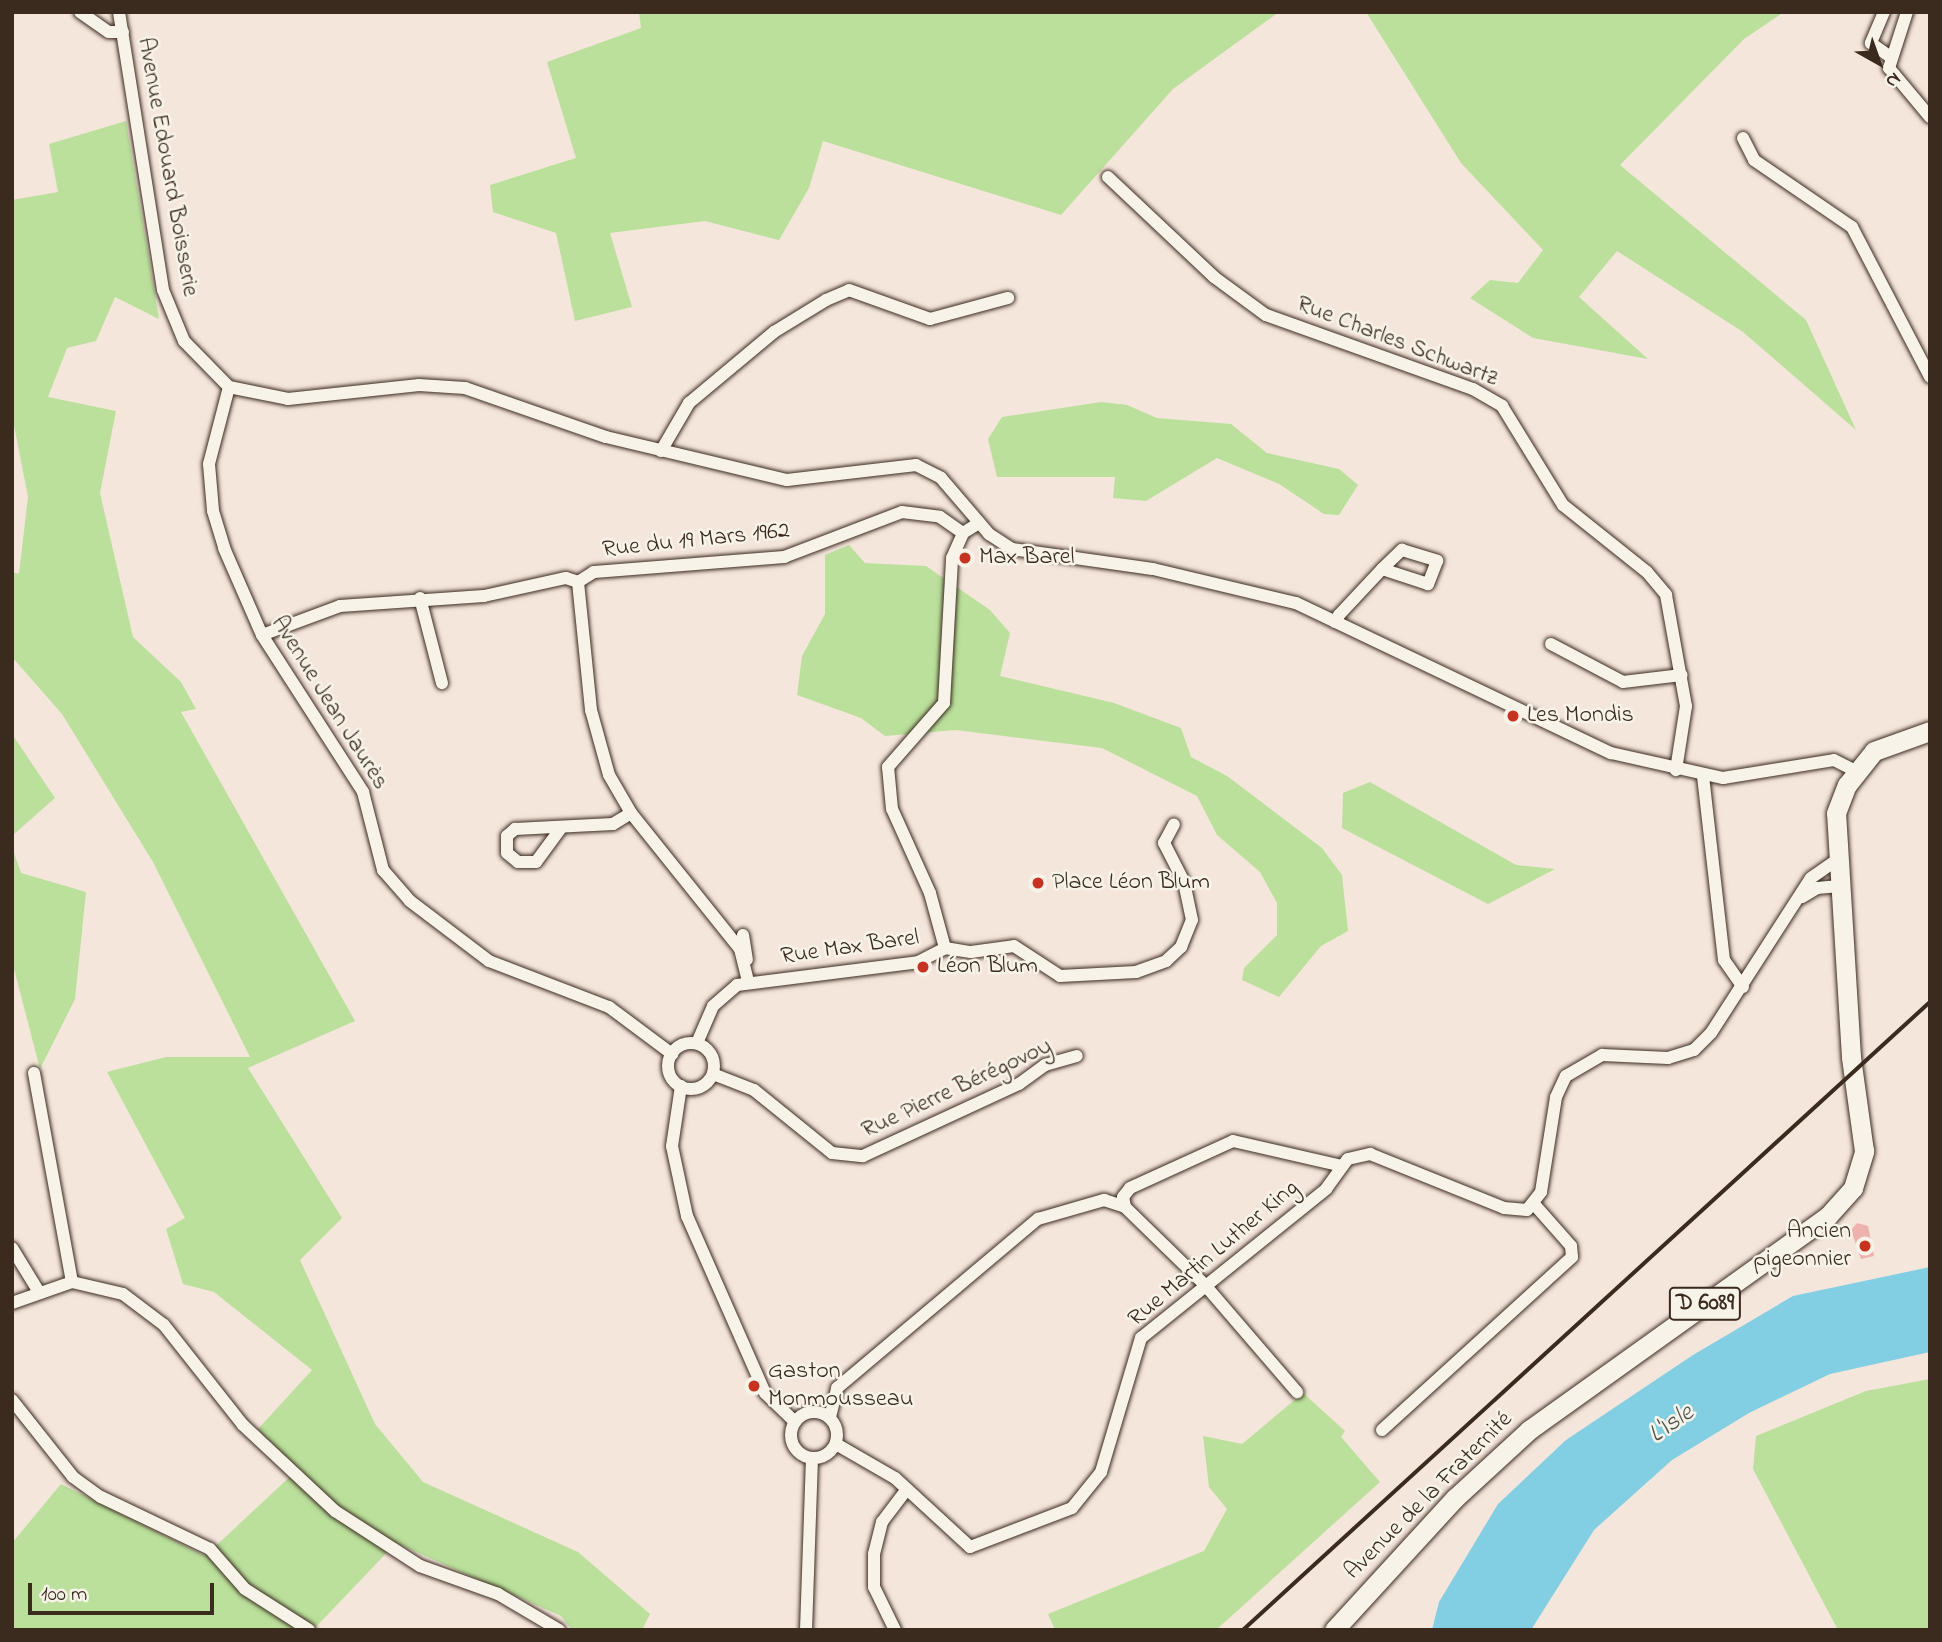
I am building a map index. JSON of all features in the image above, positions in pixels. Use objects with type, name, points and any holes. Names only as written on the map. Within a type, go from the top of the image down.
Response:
[{"type":"main road","name":"D 6089","points":[[1840,886],[1836,813],[1856,771],[1884,744],[1930,731]]},
{"type":"main road","name":"Avenue de la Fraternité","points":[[1334,1630],[1455,1498],[1529,1430],[1842,1204],[1861,1170],[1864,1151],[1851,1057],[1840,886]]},
{"type":"street","points":[[80,12],[109,32],[122,32]]},
{"type":"street","name":"Avenue Edouard Boisserie","points":[[120,12],[163,290],[184,341],[229,387]]},
{"type":"street","points":[[1884,12],[1871,43],[1889,56]]},
{"type":"street","points":[[1907,12],[1889,56],[1893,75],[1930,117]]},
{"type":"street","points":[[1743,138],[1754,160],[1852,227],[1930,377]]},
{"type":"street","name":"Rue Charles Schwartz","points":[[1108,177],[1259,311],[1496,401],[1563,505],[1647,572],[1666,595],[1686,706],[1676,771]]},
{"type":"street","points":[[661,450],[689,404],[732,365],[774,331],[849,290],[930,318],[1008,298]]},
{"type":"street","points":[[229,387],[288,399],[419,385],[465,388],[661,450],[787,480],[916,465],[941,478],[979,523],[1002,543],[1025,553],[1153,569],[1296,603],[1611,753],[1703,776],[1742,778],[1834,760],[1856,771]]},
{"type":"street","name":"Avenue Jean Jaurès","points":[[229,387],[216,424],[209,489],[223,548],[262,635],[363,792],[383,870],[398,889],[489,961],[609,1007],[672,1054]]},
{"type":"street","name":"Rue du 19 Mars 1962","points":[[748,982],[746,964],[740,949],[616,793],[595,732],[578,582],[594,572],[783,556],[902,512],[940,517],[963,533]]},
{"type":"street","points":[[963,533],[979,523]]},
{"type":"street","name":"Rue Max Barel","points":[[697,1043],[719,997],[748,982],[918,962],[946,948],[930,893],[892,809],[888,777],[893,756],[937,713],[947,694],[952,558],[963,533]]},
{"type":"street","points":[[1335,622],[1382,569]]},
{"type":"street","points":[[262,635],[340,606],[420,598],[484,596],[566,578],[578,582]]},
{"type":"street","points":[[420,598],[442,684]]},
{"type":"street","points":[[1551,644],[1623,682],[1682,675]]},
{"type":"street","points":[[1703,776],[1724,960],[1743,986]]},
{"type":"street","points":[[561,828],[613,824],[631,814]]},
{"type":"street","points":[[946,948],[971,952],[1014,946],[1060,976],[1136,972],[1166,961],[1181,947],[1192,920],[1184,882],[1164,843],[1174,824]]},
{"type":"street","points":[[1125,1207],[1123,1197],[1130,1188],[1233,1141],[1342,1166],[1356,1154],[1370,1154],[1504,1208],[1522,1211],[1534,1205],[1541,1192],[1556,1097],[1566,1076],[1602,1055],[1668,1058],[1694,1050],[1743,986],[1819,869],[1837,860]]},
{"type":"street","points":[[1797,901],[1817,888],[1840,886]]},
{"type":"street","points":[[743,935],[746,964]]},
{"type":"street","points":[[685,1043],[697,1043],[712,1055],[713,1074],[703,1086],[681,1086],[670,1074],[672,1054],[685,1043]]},
{"type":"street","name":"Rue Pierre Bérégovoy","points":[[713,1074],[754,1090],[832,1153],[863,1156],[1019,1084],[1045,1065],[1077,1056]]},
{"type":"street","points":[[34,1073],[72,1282]]},
{"type":"street","points":[[681,1086],[672,1146],[687,1216],[759,1381],[771,1401],[795,1422]]},
{"type":"street","name":"Rue Martin Luther King","points":[[836,1444],[908,1489],[970,1547],[1072,1508],[1101,1472],[1141,1338],[1204,1284],[1326,1189],[1342,1166]]},
{"type":"street","points":[[812,1459],[827,1455],[836,1444],[837,1430],[830,1417],[837,1388],[1038,1219],[1104,1200],[1125,1207],[1204,1284],[1297,1392]]},
{"type":"street","points":[[1382,1430],[1572,1257],[1571,1246],[1534,1205]]},
{"type":"street","points":[[12,1248],[39,1293]]},
{"type":"street","points":[[12,1304],[72,1282],[123,1294],[164,1325],[289,1474],[378,1542],[420,1566],[498,1594],[559,1630]]},
{"type":"street","points":[[12,1400],[73,1477],[101,1497],[210,1549],[245,1589],[309,1630]]},
{"type":"street","points":[[795,1422],[815,1412],[830,1417]]},
{"type":"street","points":[[795,1422],[792,1442],[812,1459]]},
{"type":"street","points":[[806,1630],[812,1459]]},
{"type":"street","points":[[895,1630],[874,1587],[874,1555],[882,1522],[908,1489]]},
{"type":"green space","points":[[639,12],[1279,12],[1173,89],[1061,215],[823,141],[809,188],[779,240],[705,221],[610,233],[632,307],[575,321],[556,233],[493,212],[490,185],[576,158],[547,62],[641,28]]},
{"type":"green space","points":[[1366,12],[1784,12],[1744,39],[1620,165],[1806,320],[1856,430],[1743,332],[1617,251],[1579,297],[1648,359],[1533,338],[1470,298],[1490,280],[1518,283],[1543,250],[1461,163]]},
{"type":"green space","points":[[126,121],[159,319],[115,297],[96,341],[67,348],[48,397],[116,411],[100,493],[133,637],[181,682],[196,709],[181,712],[355,1021],[248,1068],[342,1218],[300,1260],[375,1424],[423,1482],[578,1552],[650,1614],[642,1630],[572,1630],[561,1616],[396,1543],[313,1630],[12,1630],[12,1543],[61,1484],[205,1556],[296,1471],[258,1429],[312,1370],[214,1292],[183,1284],[166,1229],[185,1218],[107,1072],[166,1057],[250,1057],[153,862],[62,714],[12,657],[12,572],[19,574],[28,497],[12,415],[12,200],[58,192],[49,144]]},
{"type":"green space","points":[[1101,402],[1127,405],[1157,418],[1231,424],[1267,453],[1339,469],[1358,485],[1339,515],[1324,514],[1279,484],[1217,458],[1146,501],[1113,498],[1115,477],[997,477],[988,439],[1002,417]]},
{"type":"green space","points":[[849,545],[865,563],[926,566],[990,610],[1010,633],[1000,676],[1114,703],[1181,728],[1191,757],[1227,776],[1322,848],[1342,875],[1348,931],[1321,946],[1279,997],[1242,980],[1244,968],[1277,935],[1277,903],[1260,872],[1217,835],[1197,796],[1102,748],[956,730],[885,736],[861,718],[797,695],[802,656],[825,614],[825,555]]},
{"type":"green space","points":[[12,734],[55,798],[12,836]]},
{"type":"green space","points":[[1370,782],[1516,865],[1555,869],[1488,904],[1342,828],[1343,793]]},
{"type":"green space","points":[[12,847],[21,873],[86,892],[75,999],[40,1069],[12,961]]},
{"type":"green space","points":[[1930,1379],[1930,1630],[1838,1630],[1753,1469],[1756,1436],[1866,1391]]},
{"type":"green space","points":[[1303,1393],[1345,1431],[1341,1437],[1380,1482],[1216,1630],[1055,1630],[1048,1614],[1204,1551],[1227,1509],[1209,1487],[1203,1436],[1242,1444]]},
{"type":"water","name":"L'Isle","points":[[1930,1267],[1930,1352],[1830,1374],[1749,1413],[1672,1460],[1594,1530],[1531,1630],[1432,1630],[1439,1602],[1498,1504],[1566,1440],[1693,1355],[1793,1296]]},
{"type":"building","name":"Ancien pigeonnier","points":[[1857,1223],[1868,1226],[1874,1256],[1861,1259],[1851,1230]]},
{"type":"railway","points":[[1243,1630],[1930,1002]]},
{"type":"place","name":"Max Barel","points":[[965,558]]},
{"type":"place","name":"Les Mondis","points":[[1513,716]]},
{"type":"place","name":"Place Léon Blum","points":[[1038,883]]},
{"type":"place","name":"Léon Blum","points":[[923,967]]},
{"type":"place","name":"Ancien pigeonnier","points":[[1865,1246]]},
{"type":"place","name":"Gaston Monmousseau","points":[[754,1386]]}]
